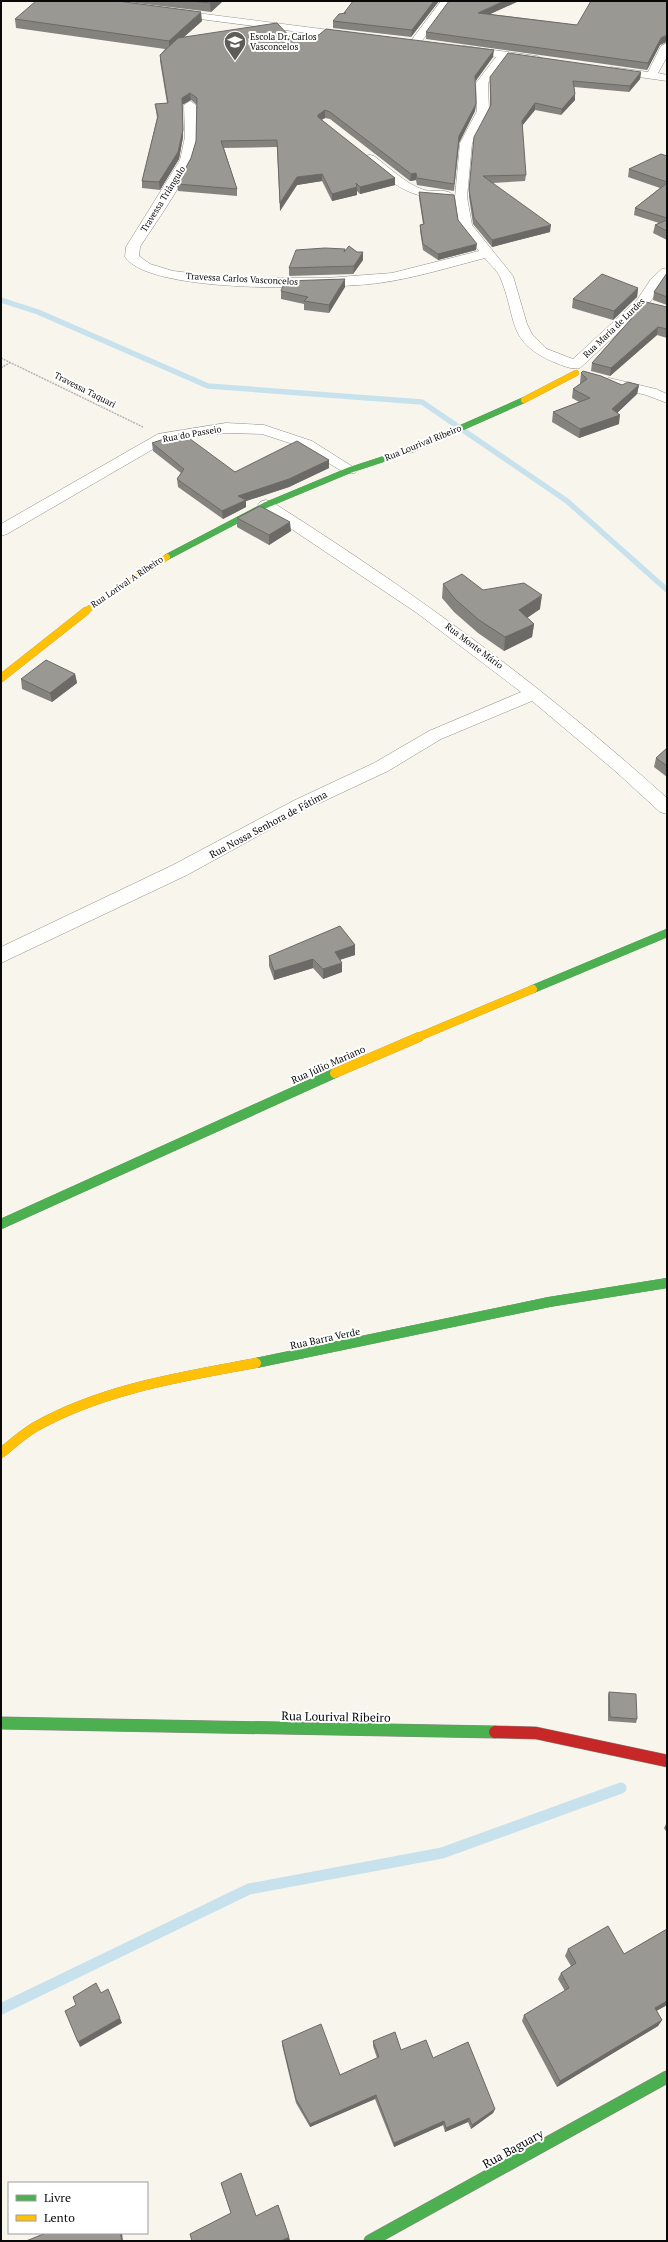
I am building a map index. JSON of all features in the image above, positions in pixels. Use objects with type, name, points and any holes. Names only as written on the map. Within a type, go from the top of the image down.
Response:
[{"type":"street","points":[[414,44],[447,1]]},
{"type":"street","points":[[160,11],[368,38]]},
{"type":"street","points":[[399,42],[429,45]]},
{"type":"street","points":[[651,76],[667,46]]},
{"type":"street","points":[[452,48],[551,61]]},
{"type":"street","points":[[504,54],[481,86],[483,111],[466,143],[461,197],[466,225],[506,276],[520,324],[526,336],[542,352],[595,378],[651,392],[667,399]]},
{"type":"street","points":[[597,68],[667,78]]},
{"type":"street","name":"Travessa Triângulo","points":[[139,266],[132,257],[133,247],[183,168],[189,155],[192,139],[190,105]]},
{"type":"street","points":[[360,151],[413,191],[425,194],[461,197]]},
{"type":"street","name":"Travessa Carlos Vasconcelos","points":[[139,266],[162,274],[215,280],[348,282],[379,279],[487,253]]},
{"type":"street","name":"Rua Maria de Lurdes","points":[[576,369],[648,305],[656,282],[667,272]]},
{"type":"street","name":"Rua Lourival Ribeiro","points":[[266,505],[350,470],[411,450],[518,403],[576,369]]},
{"type":"street","name":"Rua do Passeio","points":[[1,531],[163,437],[226,428],[264,430],[307,444],[350,470]]},
{"type":"street","name":"Rua Lorival A Ribeiro","points":[[1,678],[83,613],[152,565],[204,535],[266,505]]},
{"type":"street","name":"Rua Monte Mário","points":[[266,505],[420,607],[535,693],[614,758],[667,808]]},
{"type":"street","name":"Rua Nossa Senhora de Fátima","points":[[1,956],[180,870],[300,805],[381,767],[435,735],[535,693]]},
{"type":"street","name":"Rua Júlio Mariano","points":[[1,1224],[363,1060],[667,933]]},
{"type":"street","name":"Rua Barra Verde","points":[[1,1453],[34,1428],[78,1406],[124,1390],[549,1302],[667,1283]]},
{"type":"street","name":"Rua Lourival Ribeiro","points":[[1,1723],[536,1734],[667,1761]]},
{"type":"street","name":"Rua Baguary","points":[[370,2241],[667,2077]]},
{"type":"path","name":"Travessa Taquari","points":[[1,358],[11,361],[163,437]]},
{"type":"path","points":[[1,368],[11,361]]},
{"type":"building","points":[[36,1],[117,1],[201,12],[169,41],[15,19]]},
{"type":"building","points":[[191,1],[213,1],[210,3]]},
{"type":"building","points":[[353,1],[434,1],[412,30],[333,21],[339,14],[346,13],[344,13]]},
{"type":"building","points":[[449,1],[504,1],[478,13],[577,25],[591,1],[667,1],[667,35],[661,38],[648,63],[426,32]]},
{"type":"building","points":[[277,23],[294,41],[315,38],[326,29],[494,50],[475,76],[476,104],[459,136],[454,184],[417,178],[416,173],[411,174],[330,112],[325,110],[318,115],[318,117],[395,178],[360,187],[356,183],[357,187],[332,194],[322,174],[297,177],[280,203],[277,140],[221,141],[237,189],[177,184],[191,158],[196,141],[197,98],[190,93],[182,98],[183,130],[178,152],[159,182],[142,181],[158,116],[155,104],[168,103],[160,55],[178,38]]},
{"type":"building","points":[[508,53],[641,72],[630,86],[573,81],[575,94],[562,109],[535,103],[522,121],[526,175],[483,176],[551,225],[492,240],[474,218],[469,190],[474,137],[491,105],[490,77]]},
{"type":"building","points":[[661,154],[667,156],[667,182],[629,169]]},
{"type":"building","points":[[667,183],[667,218],[635,208]]},
{"type":"building","points":[[419,192],[454,195],[458,220],[477,244],[438,254],[423,244],[420,225],[424,224]]},
{"type":"building","points":[[667,220],[667,231],[655,225]]},
{"type":"building","points":[[349,246],[357,252],[363,252],[354,266],[289,268],[296,250],[325,248],[345,249],[344,252]]},
{"type":"building","points":[[667,273],[667,297],[654,292]]},
{"type":"building","points":[[602,274],[638,288],[614,311],[573,299]]},
{"type":"building","points":[[345,279],[329,305],[304,301],[308,297],[281,291],[285,281]]},
{"type":"building","points":[[646,302],[667,307],[667,329],[658,327],[611,368],[592,363],[632,318],[630,317]]},
{"type":"building","points":[[583,371],[601,376],[622,385],[628,382],[639,385],[612,409],[620,415],[580,429],[553,412],[590,398],[573,389],[587,379],[581,373]]},
{"type":"building","points":[[182,433],[235,472],[297,441],[329,460],[289,479],[238,496],[246,500],[222,511],[177,479],[184,469],[152,443]]},
{"type":"building","points":[[260,506],[290,522],[269,535],[237,518]]},
{"type":"building","points":[[462,574],[483,590],[524,583],[542,595],[519,610],[534,624],[505,637],[479,620],[455,599],[443,584]]},
{"type":"building","points":[[46,660],[75,674],[50,693],[21,679]]},
{"type":"building","points":[[667,748],[667,766],[656,758]]},
{"type":"building","points":[[340,926],[355,945],[335,952],[342,963],[323,969],[313,959],[274,971],[269,956]]},
{"type":"building","points":[[609,1692],[636,1694],[637,1719],[610,1717]]},
{"type":"building","points":[[608,1926],[624,1954],[667,1929],[667,2001],[655,2008],[662,2020],[560,2081],[524,2015],[569,1988],[561,1973],[576,1963],[568,1949]]},
{"type":"building","points":[[96,1983],[101,1993],[108,1989],[120,2018],[78,2042],[65,2011],[76,2005],[73,1997]]},
{"type":"building","points":[[321,2024],[340,2075],[379,2057],[373,2041],[395,2032],[401,2050],[426,2040],[433,2058],[468,2042],[495,2109],[472,2125],[469,2118],[446,2128],[444,2121],[394,2143],[376,2095],[310,2124],[296,2099],[282,2041]]},
{"type":"building","points":[[241,2173],[256,2216],[278,2205],[289,2237],[281,2241],[192,2241],[190,2234],[231,2213],[221,2183]]},
{"type":"building","points":[[44,2234],[120,2234],[122,2241],[26,2241]]},
{"type":"waterway","points":[[1,300],[38,312],[208,386],[422,402],[567,501],[667,590]]},
{"type":"waterway","points":[[1,2009],[249,1889],[442,1853],[621,1788]]},
{"type":"traffic: fast","points":[[167,557],[266,505],[350,470],[411,450],[524,400]]},
{"type":"traffic: fast","points":[[533,989],[667,933]]},
{"type":"traffic: fast","points":[[1,1224],[335,1073]]},
{"type":"traffic: fast","points":[[256,1363],[549,1302],[667,1283]]},
{"type":"traffic: fast","points":[[1,1723],[495,1732]]},
{"type":"traffic: fast","points":[[370,2241],[667,2077]]},
{"type":"traffic: slow","points":[[524,400],[576,373]]},
{"type":"traffic: slow","points":[[1,678],[83,613],[167,557]]},
{"type":"traffic: slow","points":[[335,1073],[533,989]]},
{"type":"traffic: slow","points":[[1,1453],[35,1427],[88,1403],[142,1386],[256,1363]]},
{"type":"traffic: jam","points":[[495,1732],[536,1733],[667,1761]]},
{"type":"place","name":"Escola Dr. Carlos Vasconcelos","points":[[235,62]]}]
